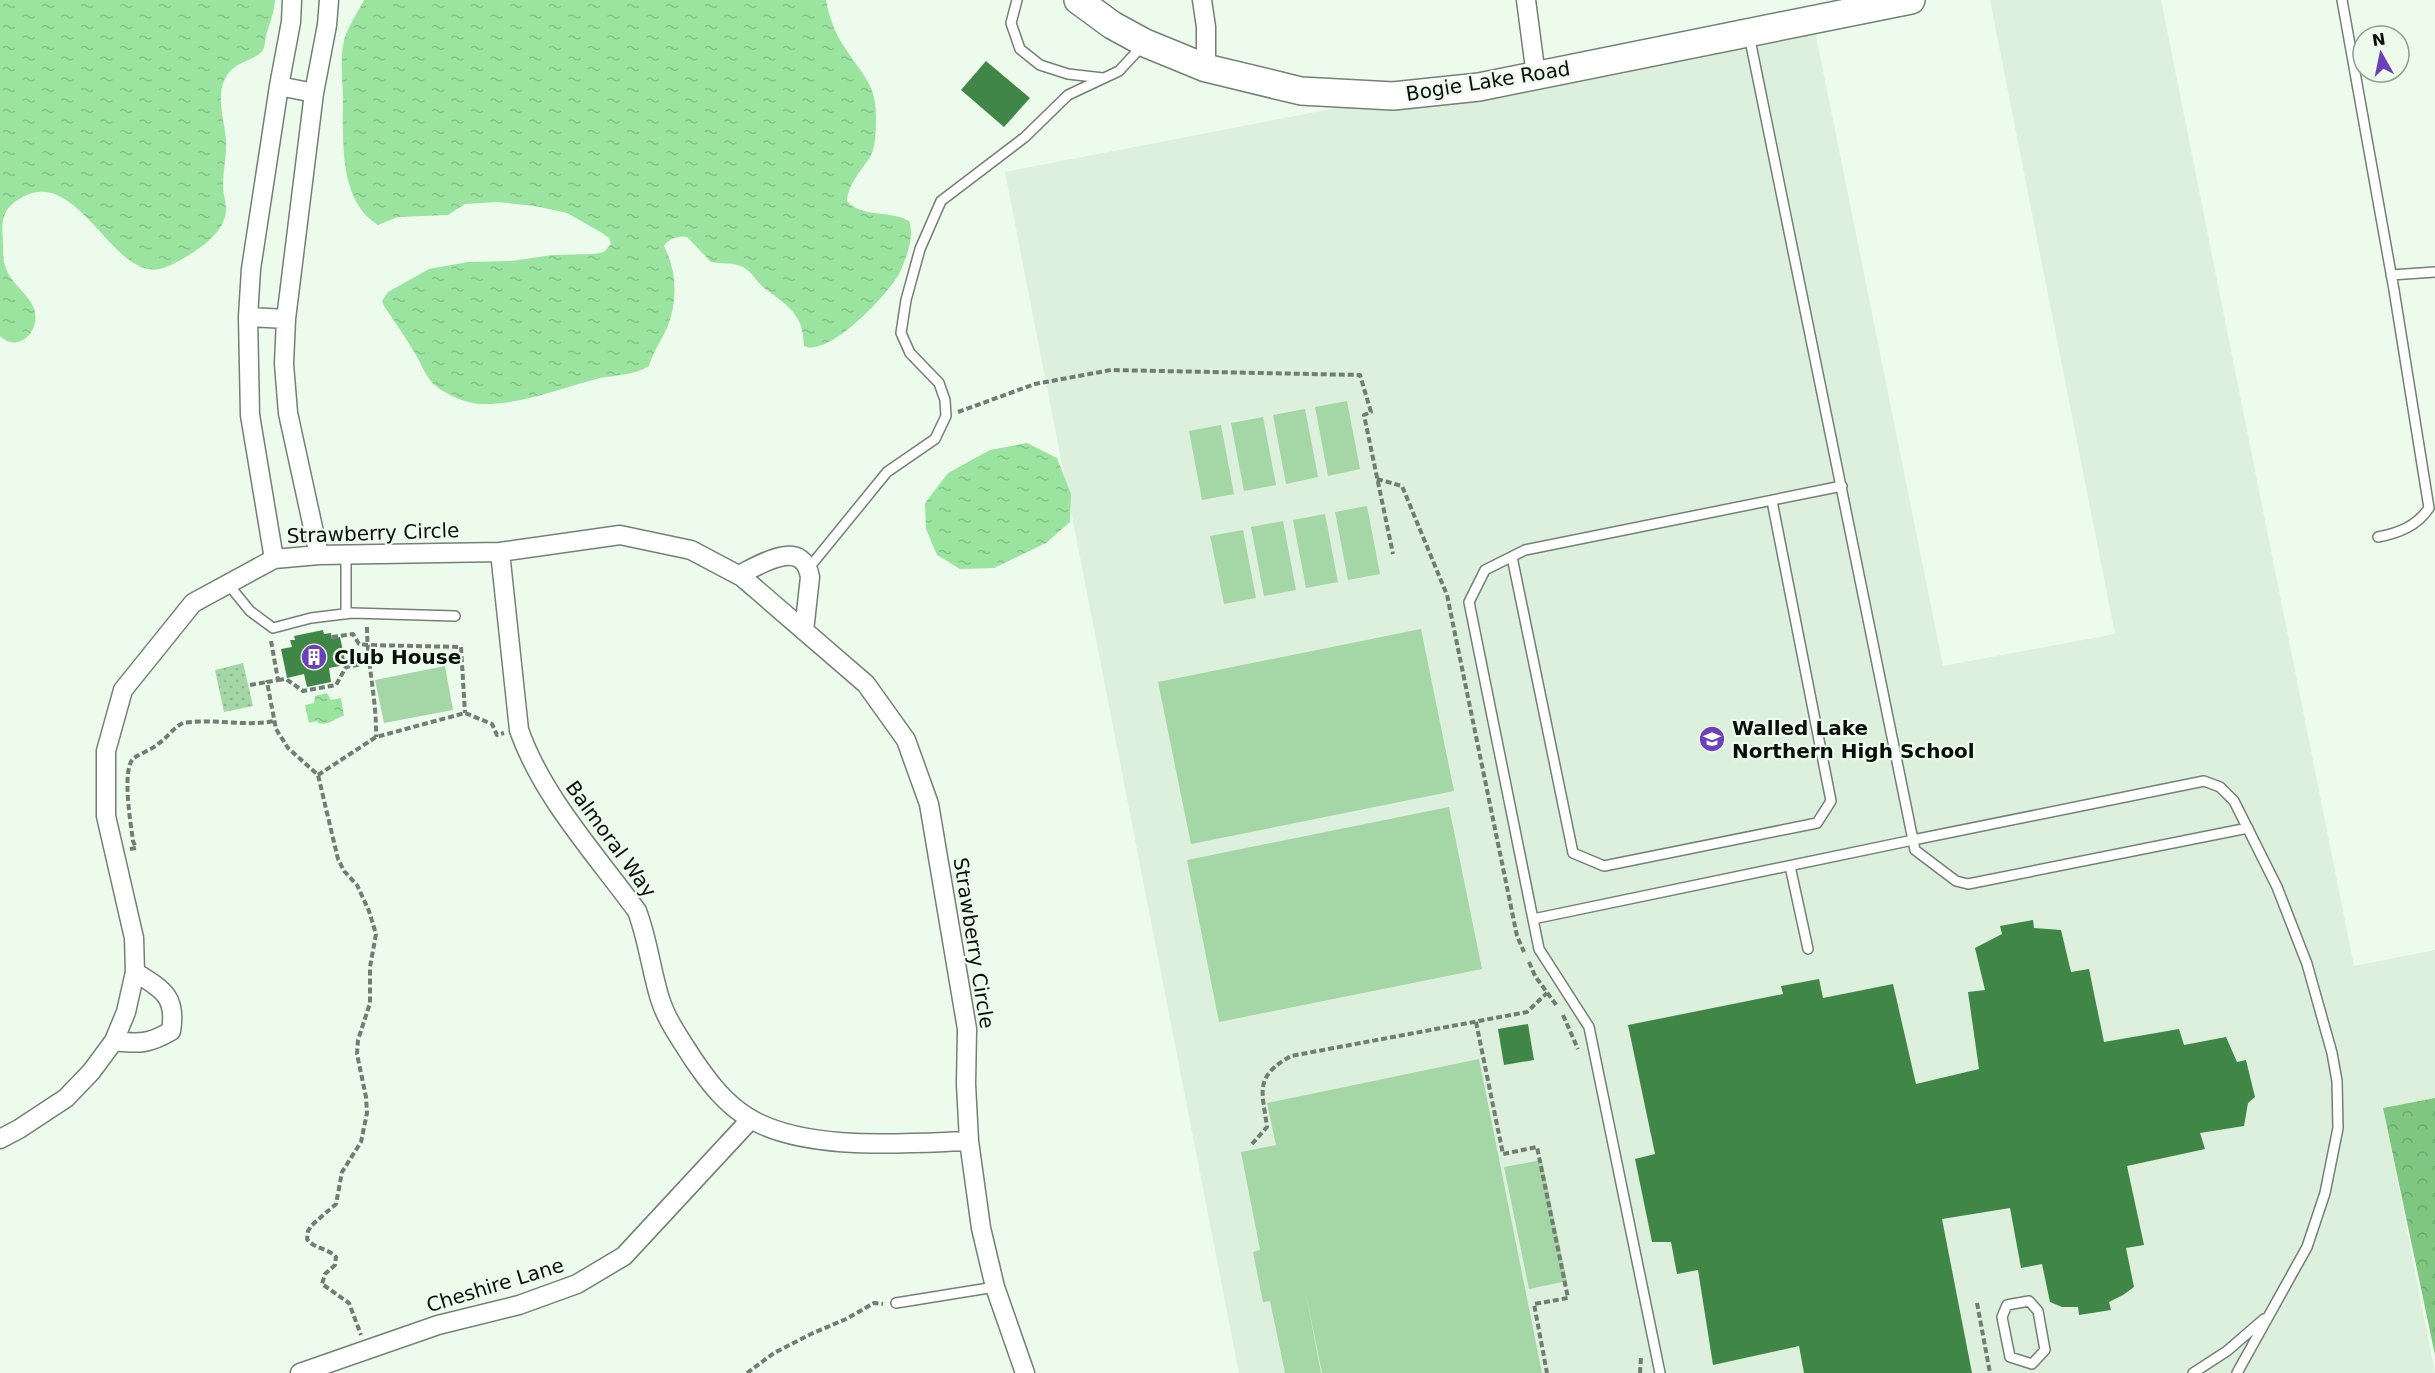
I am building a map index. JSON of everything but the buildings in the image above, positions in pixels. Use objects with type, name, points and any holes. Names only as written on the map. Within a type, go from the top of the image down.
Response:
[{"type":"main road","name":"Bogie Lake Road","points":[[1078,0],[1112,25],[1145,43],[1206,68],[1301,91],[1393,96],[1479,87],[1536,76],[1749,32],[1815,9],[1911,0]]},
{"type":"street","points":[[274,559],[250,415],[248,317],[251,269],[291,22],[292,0]]},
{"type":"street","points":[[319,555],[288,413],[284,364],[286,319],[314,93],[327,25],[329,0]]},
{"type":"street","points":[[1202,0],[1206,27],[1206,68]]},
{"type":"street","points":[[1526,0],[1536,76]]},
{"type":"street","points":[[279,86],[314,93]]},
{"type":"street","points":[[248,317],[286,319]]},
{"type":"street","name":"Strawberry Circle","points":[[0,1139],[20,1129],[66,1098],[92,1072],[114,1041],[126,1012],[135,972],[134,938],[106,816],[106,751],[123,690],[194,603],[274,559],[346,554],[500,552],[620,534],[691,550],[739,575],[866,684],[906,740],[929,804],[967,1029],[966,1084],[969,1141],[981,1228],[995,1287],[1025,1373]]},
{"type":"street","name":"Balmoral Way","points":[[500,552],[519,730],[546,787],[637,911],[646,934],[661,1000],[675,1032],[711,1086],[751,1119],[781,1132],[820,1140],[897,1143],[969,1141]]},
{"type":"street","points":[[739,575],[771,559],[789,555],[796,556],[808,569],[809,598],[804,631]]},
{"type":"street","points":[[114,1041],[139,1044],[155,1040],[171,1031],[173,1017],[171,1000],[159,987],[135,972]]},
{"type":"street","name":"Cheshire Lane","points":[[300,1373],[438,1325],[519,1305],[586,1279],[624,1256],[751,1119]]},
{"type":"lane","points":[[1017,0],[1011,23],[1020,50],[1040,65],[1068,74],[1104,78]]},
{"type":"lane","points":[[2342,0],[2391,275],[2429,508],[2413,525],[2395,534],[2378,537]]},
{"type":"lane","points":[[1749,32],[1915,850],[1956,881],[1968,884],[2248,828]]},
{"type":"lane","points":[[808,569],[887,472],[935,438],[946,416],[945,400],[939,383],[909,353],[901,333],[906,300],[920,249],[941,201],[1025,137],[1068,95],[1119,71],[1145,43]]},
{"type":"lane","points":[[2391,275],[2435,272]]},
{"type":"lane","points":[[1660,1373],[1589,1027],[1539,949],[1469,602],[1485,570],[1525,550],[1842,486]]},
{"type":"lane","points":[[1512,557],[1573,852],[1604,866],[1818,823],[1831,801],[1773,501]]},
{"type":"lane","points":[[346,554],[346,614]]},
{"type":"lane","points":[[228,584],[250,611],[273,628],[310,618],[346,614],[455,616]]},
{"type":"lane","points":[[1533,919],[2204,781],[2220,787],[2234,801],[2277,886],[2307,964],[2332,1053],[2337,1082],[2338,1128],[2325,1192],[2307,1247],[2237,1373]]},
{"type":"lane","points":[[1790,866],[1808,949]]},
{"type":"lane","points":[[896,1303],[995,1287]]},
{"type":"lane","points":[[2029,1301],[2038,1311],[2045,1350],[2032,1369],[2010,1356],[2002,1317],[2007,1305],[2029,1301]]},
{"type":"lane","points":[[2193,1373],[2227,1351],[2270,1314]]},
{"type":"path","points":[[946,416],[1035,384],[1111,370],[1360,375],[1371,412],[1364,415],[1393,554]]},
{"type":"path","points":[[273,628],[271,636],[278,680]]},
{"type":"path","points":[[332,637],[353,634],[359,644],[367,645],[461,647],[465,713]]},
{"type":"path","points":[[367,645],[377,710],[376,737]]},
{"type":"path","points":[[250,685],[286,679],[303,691],[336,685],[346,667],[368,663]]},
{"type":"path","points":[[267,682],[274,721],[288,748],[318,775],[338,859],[344,871],[357,885],[372,917],[376,934],[370,967],[370,1002],[358,1040],[357,1054],[366,1097],[365,1130],[354,1155],[342,1172],[336,1204],[312,1225],[307,1239],[336,1257],[335,1265],[325,1274],[322,1284],[349,1304],[365,1351]]},
{"type":"path","points":[[318,775],[376,737],[465,713],[492,724],[497,735],[519,730]]},
{"type":"path","points":[[114,852],[136,848],[130,821],[128,788],[130,764],[133,759],[157,745],[183,723],[232,721],[258,724],[274,721]]},
{"type":"path","points":[[1252,1144],[1267,1127],[1262,1104],[1265,1078],[1273,1066],[1292,1056],[1527,1012],[1547,993]]},
{"type":"path","points":[[1476,1022],[1503,1154],[1537,1147],[1568,1298],[1534,1304],[1547,1373]]},
{"type":"path","points":[[747,1373],[774,1353],[874,1303],[882,1303],[891,1308],[896,1303]]},
{"type":"path","points":[[1977,1303],[1990,1373]]},
{"type":"shaded area","name":"Walled Lake Northern High School","points":[[1990,0],[2161,0],[2354,966],[2435,950],[2435,1098],[2383,1108],[2435,1373],[1239,1373],[1005,172],[1812,16],[1943,666],[2115,634]]},
{"type":"shaded area","points":[[1347,401],[1360,469],[1328,476],[1315,407]]},
{"type":"shaded area","points":[[1305,409],[1318,477],[1286,484],[1273,415]]},
{"type":"shaded area","points":[[1263,417],[1276,485],[1244,491],[1231,423]]},
{"type":"shaded area","points":[[1221,425],[1234,494],[1202,500],[1189,431]]},
{"type":"shaded area","points":[[1367,506],[1380,574],[1348,580],[1335,512]]},
{"type":"shaded area","points":[[1325,514],[1338,582],[1306,588],[1293,520]]},
{"type":"shaded area","points":[[1283,521],[1296,590],[1264,596],[1251,527]]},
{"type":"shaded area","points":[[1243,530],[1256,598],[1224,604],[1210,536]]},
{"type":"shaded area","points":[[1421,629],[1454,791],[1191,844],[1158,682]]},
{"type":"shaded area","points":[[243,663],[253,706],[224,712],[215,670]]},
{"type":"shaded area","points":[[445,666],[453,710],[384,723],[375,680]]},
{"type":"shaded area","points":[[1449,807],[1482,969],[1219,1022],[1187,860]]},
{"type":"shaded area","points":[[1479,1059],[1542,1373],[1322,1373],[1305,1289],[1321,1373],[1285,1373],[1270,1301],[1263,1302],[1253,1252],[1260,1250],[1241,1152],[1276,1145],[1267,1103]]},
{"type":"shaded area","points":[[1542,1160],[1567,1281],[1529,1289],[1504,1167]]},
{"type":"green space","points":[[2435,1098],[2435,1355],[2383,1108]]},
{"type":"water","points":[[0,0],[275,0],[264,48],[254,57],[234,68],[223,83],[221,101],[226,140],[223,185],[226,213],[216,233],[197,250],[173,264],[160,269],[144,268],[129,260],[86,217],[56,195],[39,192],[23,197],[9,208],[4,217],[2,227],[4,258],[10,276],[33,307],[35,320],[34,327],[26,338],[14,342],[7,341],[0,336]]},
{"type":"water","points":[[364,0],[826,0],[836,33],[871,88],[875,105],[876,130],[872,153],[853,182],[847,201],[860,210],[909,221],[910,240],[899,274],[871,309],[842,334],[828,343],[815,347],[804,346],[801,325],[797,317],[763,287],[749,271],[736,264],[711,262],[687,237],[677,237],[668,241],[664,246],[674,276],[671,318],[649,366],[632,373],[600,378],[512,402],[477,404],[452,396],[429,379],[384,306],[382,301],[388,292],[429,269],[468,262],[594,254],[604,252],[611,244],[609,238],[602,233],[567,213],[535,206],[497,202],[465,204],[448,215],[398,217],[378,225],[365,215],[356,202],[346,170],[342,70],[345,37]]},
{"type":"water","points":[[1027,443],[1057,458],[1071,494],[1070,522],[1046,543],[994,568],[960,569],[937,555],[926,529],[925,503],[948,473],[990,450]]},
{"type":"water","points":[[327,693],[331,700],[341,698],[344,716],[326,723],[317,721],[309,723],[305,705],[314,703],[315,696]]},
{"type":"place","name":"Club House","points":[[314,657]]},
{"type":"place","name":"Walled Lake Northern High School","points":[[1712,739]]}]
